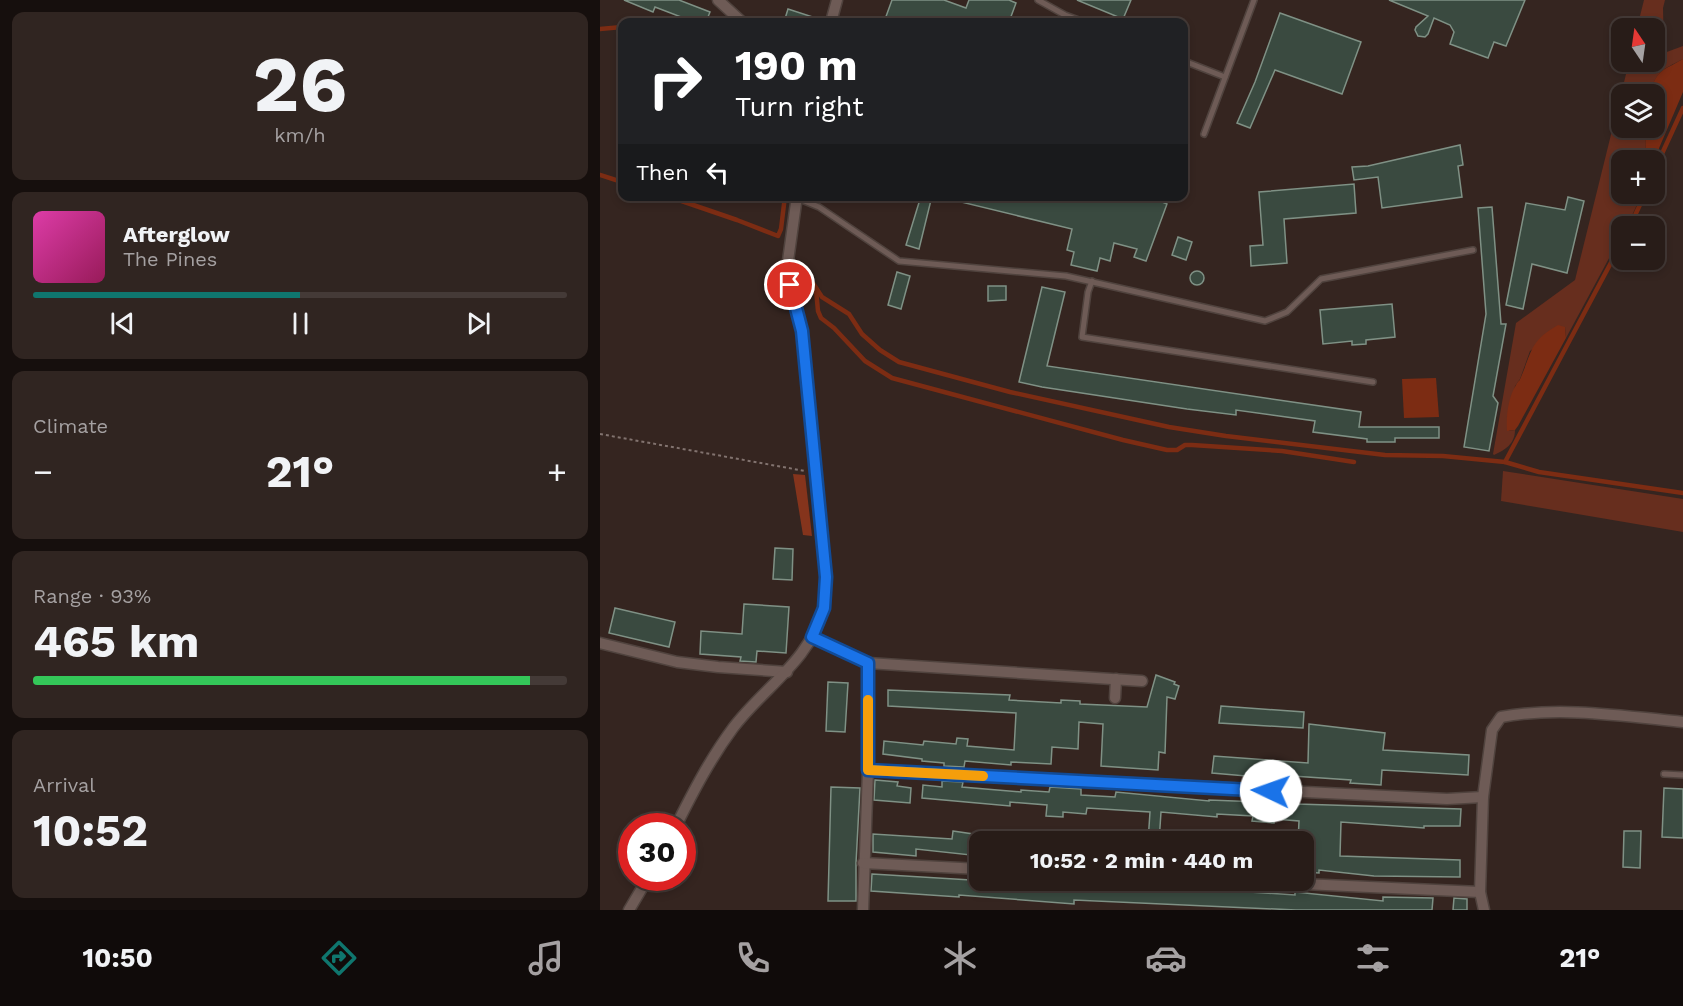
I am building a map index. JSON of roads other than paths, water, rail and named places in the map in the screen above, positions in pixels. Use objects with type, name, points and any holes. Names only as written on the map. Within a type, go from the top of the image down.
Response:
[{"type":"street","points":[[718,0],[738,18]]},
{"type":"street","points":[[832,18],[837,0]]},
{"type":"street","points":[[683,813],[706,767],[735,726],[787,672],[812,637],[824,608],[826,577],[802,331],[787,268],[796,201]]},
{"type":"street","points":[[812,637],[868,663],[1142,681]]},
{"type":"street","points":[[600,643],[677,662],[787,672]]},
{"type":"street","points":[[863,910],[868,770],[868,663]]},
{"type":"street","points":[[1115,698],[1116,679]]},
{"type":"street","points":[[1484,910],[1480,892],[1483,797],[1492,730],[1501,717],[1518,714],[1590,713],[1683,722]]},
{"type":"street","points":[[868,770],[1447,799],[1483,797]]},
{"type":"street","points":[[863,862],[969,868]]},
{"type":"street","points":[[1314,885],[1480,892]]},
{"type":"street","points":[[629,910],[640,891]]},
{"type":"lane","points":[[1038,0],[1073,18]]},
{"type":"lane","points":[[1204,135],[1254,0]]},
{"type":"lane","points":[[1188,63],[1225,77]]},
{"type":"lane","points":[[806,201],[819,207],[899,261],[1066,276],[1265,321],[1287,312],[1321,279],[1473,250]]},
{"type":"lane","points":[[1092,281],[1088,292],[1082,338],[1373,382]]},
{"type":"lane","points":[[1664,774],[1683,775]]},
{"type":"waterway","points":[[600,29],[618,27]]},
{"type":"waterway","points":[[1664,150],[1683,108]]},
{"type":"waterway","points":[[600,175],[618,181]]},
{"type":"waterway","points":[[682,201],[778,236],[784,201]]},
{"type":"waterway","points":[[1635,216],[1640,204]]},
{"type":"waterway","points":[[811,280],[822,297],[849,314],[862,334],[880,350],[899,362],[1010,392],[1169,427],[1226,436],[1385,455],[1443,456],[1505,462],[1611,263]]},
{"type":"waterway","points":[[816,290],[821,318],[834,328],[865,361],[892,378],[1167,450],[1177,450],[1185,445],[1192,445],[1282,451],[1354,462]]},
{"type":"waterway","points":[[1505,462],[1539,472],[1683,493]]}]
